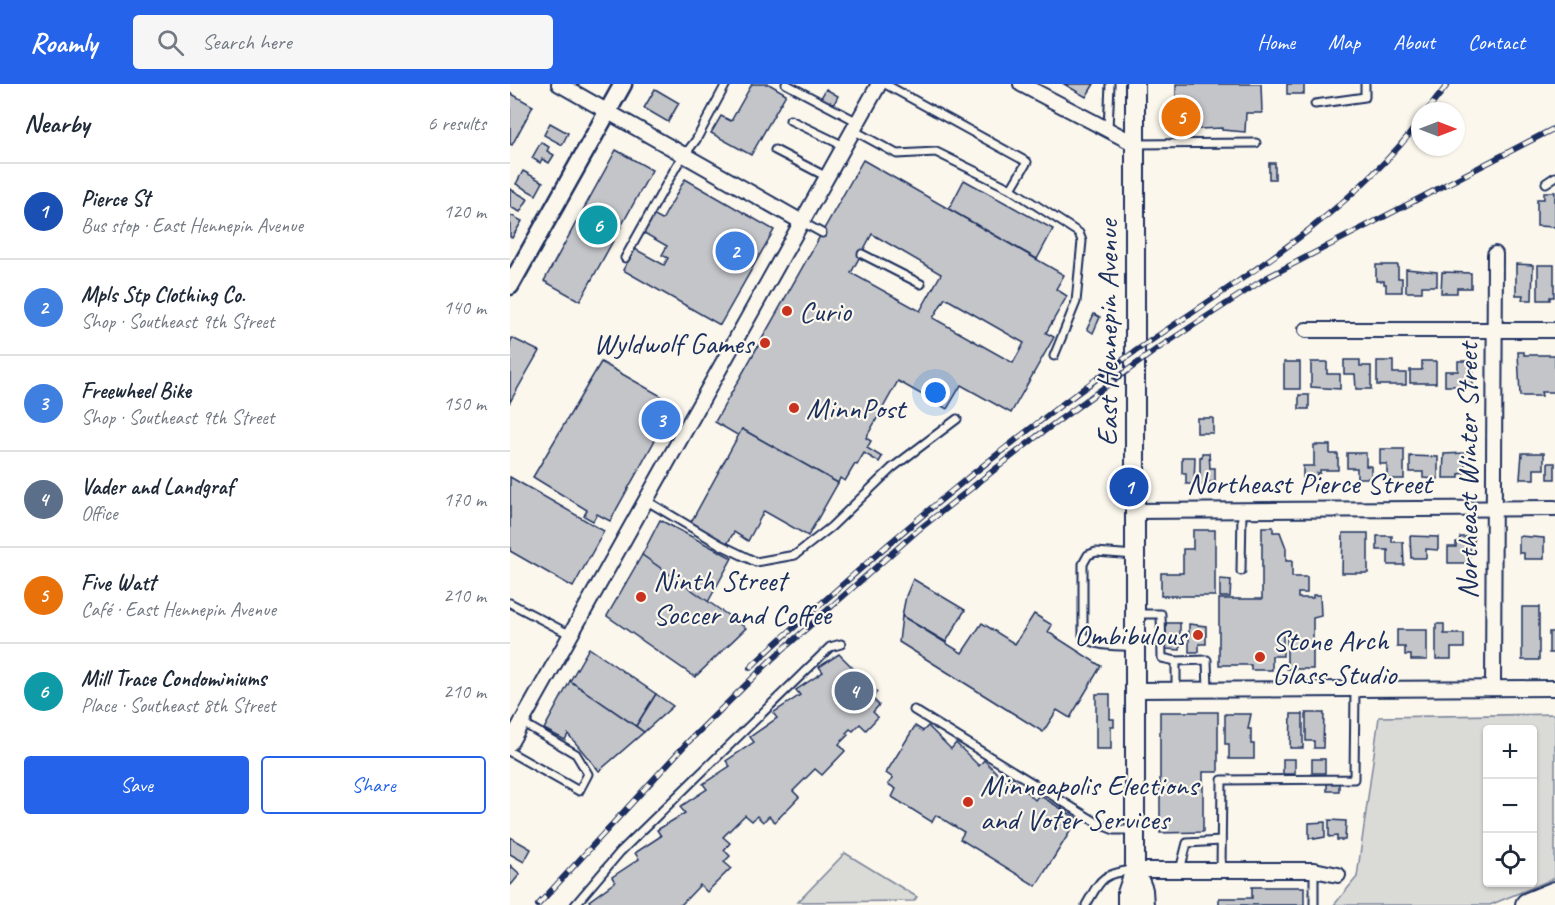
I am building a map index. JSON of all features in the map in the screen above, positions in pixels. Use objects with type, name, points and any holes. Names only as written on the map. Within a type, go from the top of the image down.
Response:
[{"type":"highway","points":[[1528,905],[1555,894]]},
{"type":"main road","name":"East Hennepin Avenue","points":[[1135,84],[1135,870],[1143,891],[1144,905]]},
{"type":"main road","name":"East Hennepin Avenue","points":[[1126,905],[1126,893],[1135,870]]},
{"type":"street","points":[[559,84],[802,222]]},
{"type":"street","points":[[510,286],[624,84]]},
{"type":"street","points":[[510,743],[879,84]]},
{"type":"street","points":[[1021,84],[1135,144]]},
{"type":"street","name":"Northeast Winter Street","points":[[1493,688],[1495,254]]},
{"type":"street","points":[[1306,330],[1555,330]]},
{"type":"street","name":"Northeast Pierce Street","points":[[1135,511],[1555,508]]},
{"type":"street","points":[[1135,690],[1555,688]]},
{"type":"street","points":[[1135,870],[1314,870],[1338,875]]},
{"type":"lane","points":[[625,258],[677,165],[696,140],[726,84]]},
{"type":"lane","points":[[786,84],[897,154],[936,152],[1011,189],[1079,233],[1082,241],[1076,302],[1054,356]]},
{"type":"lane","points":[[885,84],[1027,162],[1011,189]]},
{"type":"lane","points":[[1108,130],[1110,84]]},
{"type":"lane","points":[[1315,104],[1365,97],[1365,84]]},
{"type":"lane","points":[[790,120],[844,146]]},
{"type":"lane","points":[[1135,144],[1256,143]]},
{"type":"lane","points":[[775,150],[827,177]]},
{"type":"lane","points":[[1546,183],[1555,177]]},
{"type":"lane","points":[[802,222],[822,233]]},
{"type":"lane","points":[[862,254],[921,284]]},
{"type":"lane","points":[[647,501],[721,545],[756,562],[795,555],[831,527],[892,468],[957,419]]},
{"type":"lane","points":[[1241,571],[1242,510]]},
{"type":"lane","points":[[1135,555],[1096,552],[1088,555],[1083,564],[1083,635],[1088,641],[1095,643],[1135,647]]},
{"type":"lane","points":[[510,603],[571,635]]},
{"type":"lane","points":[[1135,614],[1161,614],[1162,658],[1176,661],[1207,660],[1208,690]]},
{"type":"lane","points":[[575,905],[628,844],[830,647],[840,644]]},
{"type":"lane","points":[[1176,661],[1176,690]]},
{"type":"lane","points":[[1221,871],[1222,780],[1354,779],[1355,690]]},
{"type":"lane","points":[[914,710],[1099,824],[1114,830],[1135,830]]},
{"type":"lane","points":[[510,752],[579,791],[588,774],[576,754],[521,722]]},
{"type":"lane","points":[[1180,870],[1187,843],[1221,841]]},
{"type":"lane","points":[[1086,905],[1105,876],[1135,870]]},
{"type":"lane","points":[[1314,870],[1314,905]]},
{"type":"shaded area","points":[[1555,714],[1555,878],[1537,885],[1537,725],[1483,725],[1483,887],[1533,887],[1490,905],[1334,905],[1357,877],[1379,717]]},
{"type":"shaded area","points":[[845,853],[917,897],[914,901],[798,902]]},
{"type":"building","points":[[752,84],[769,84],[786,94],[751,155],[711,133],[721,116],[731,121]]},
{"type":"building","points":[[1064,84],[1094,84],[1086,97]]},
{"type":"building","points":[[1176,84],[1261,84],[1262,113],[1246,113],[1245,132],[1222,130],[1222,128],[1176,130]]},
{"type":"building","points":[[1287,84],[1304,84],[1304,94],[1287,94]]},
{"type":"building","points":[[655,89],[679,103],[668,122],[644,108]]},
{"type":"building","points":[[826,89],[838,96],[834,104],[821,98]]},
{"type":"building","points":[[510,93],[533,106],[512,145],[510,144]]},
{"type":"building","points":[[550,123],[568,133],[562,145],[544,135]]},
{"type":"building","points":[[541,142],[549,147],[547,151],[554,155],[549,163],[542,159],[540,163],[532,158]]},
{"type":"building","points":[[616,150],[652,170],[580,301],[544,281]]},
{"type":"building","points":[[863,160],[1064,275],[1056,289],[1067,296],[1046,333],[1054,337],[1011,413],[961,385],[947,409],[898,381],[866,438],[871,441],[867,448],[882,457],[879,462],[864,453],[845,481],[840,478],[838,483],[742,429],[739,436],[715,422]],"holes":[[[872,234],[941,274],[920,311],[851,273]],[[945,298],[1024,343],[1013,363],[933,318]]]},
{"type":"building","points":[[1269,163],[1275,163],[1275,179],[1269,179]]},
{"type":"building","points":[[523,171],[543,182],[536,195],[516,184]]},
{"type":"building","points":[[685,179],[774,230],[720,325],[623,270],[635,249],[664,265],[668,258],[662,255],[667,246],[644,233],[653,215],[662,220]]},
{"type":"building","points":[[964,180],[1053,229],[1037,259],[949,209]]},
{"type":"building","points":[[510,189],[528,199],[520,212],[510,207]]},
{"type":"building","points":[[1544,192],[1555,192],[1555,227],[1537,226],[1537,199],[1544,199]]},
{"type":"building","points":[[510,215],[522,221],[512,238],[510,237]]},
{"type":"building","points":[[1516,264],[1533,265],[1532,300],[1522,300],[1523,295],[1516,295]]},
{"type":"building","points":[[1376,265],[1398,265],[1398,278],[1402,278],[1402,292],[1386,292],[1384,281],[1376,281]]},
{"type":"building","points":[[1538,265],[1554,265],[1554,297],[1550,297],[1550,300],[1538,300]]},
{"type":"building","points":[[1406,269],[1437,272],[1437,286],[1422,286],[1422,292],[1406,292]]},
{"type":"building","points":[[1442,272],[1471,273],[1471,288],[1457,288],[1457,293],[1441,293]]},
{"type":"building","points":[[1094,314],[1100,317],[1093,333],[1087,329]]},
{"type":"building","points":[[512,338],[539,351],[510,402],[510,343]]},
{"type":"building","points":[[1518,352],[1524,352],[1524,355],[1555,355],[1555,392],[1541,392],[1542,396],[1520,396]]},
{"type":"building","points":[[1344,360],[1360,360],[1360,366],[1371,366],[1371,389],[1356,389],[1355,374],[1344,374]]},
{"type":"building","points":[[1377,361],[1393,361],[1393,373],[1406,373],[1406,385],[1377,385]]},
{"type":"building","points":[[1422,361],[1436,361],[1436,383],[1410,383],[1410,370],[1422,370]]},
{"type":"building","points":[[1458,361],[1473,361],[1473,386],[1445,386],[1445,371],[1458,371]]},
{"type":"building","points":[[601,362],[675,404],[610,521],[597,514],[593,521],[584,516],[587,510],[533,477]]},
{"type":"building","points":[[1284,362],[1300,362],[1300,389],[1284,389]]},
{"type":"building","points":[[1311,362],[1327,362],[1327,374],[1340,374],[1340,389],[1311,387]]},
{"type":"building","points":[[1299,395],[1309,395],[1309,409],[1299,409]]},
{"type":"building","points":[[1197,418],[1213,418],[1213,433],[1197,433]]},
{"type":"building","points":[[742,429],[838,483],[808,536],[764,511],[748,541],[734,532],[727,544],[690,524]]},
{"type":"building","points":[[1314,445],[1330,445],[1330,454],[1338,454],[1338,470],[1320,470],[1317,478],[1303,478],[1303,466],[1314,466]]},
{"type":"building","points":[[1380,449],[1404,449],[1404,479],[1387,479],[1387,464],[1380,464]]},
{"type":"building","points":[[1202,453],[1209,453],[1210,468],[1215,468],[1215,482],[1209,482],[1209,485],[1200,485]]},
{"type":"building","points":[[1347,453],[1366,453],[1366,466],[1371,466],[1371,478],[1357,478],[1357,468],[1347,468]]},
{"type":"building","points":[[1465,453],[1465,473],[1459,474],[1459,478],[1443,478],[1444,454]]},
{"type":"building","points":[[1522,453],[1544,453],[1544,469],[1534,469],[1534,479],[1520,479]]},
{"type":"building","points":[[1410,456],[1438,457],[1438,479],[1423,478],[1423,472],[1410,472]]},
{"type":"building","points":[[1182,457],[1195,457],[1194,484],[1186,484],[1186,473],[1182,473]]},
{"type":"building","points":[[1548,463],[1555,463],[1555,479],[1548,479]]},
{"type":"building","points":[[510,477],[604,531],[573,587],[510,551]]},
{"type":"building","points":[[660,520],[732,558],[708,602],[642,555]]},
{"type":"building","points":[[1262,527],[1273,527],[1273,532],[1280,532],[1286,548],[1286,561],[1292,561],[1292,577],[1307,577],[1307,593],[1298,593],[1298,598],[1313,598],[1313,595],[1320,595],[1321,616],[1313,618],[1313,669],[1287,669],[1287,631],[1283,631],[1283,656],[1272,656],[1272,670],[1251,670],[1251,665],[1219,665],[1219,599],[1262,599]]},
{"type":"building","points":[[1193,530],[1215,530],[1215,596],[1161,596],[1161,573],[1183,573],[1183,549],[1193,549]]},
{"type":"building","points":[[1343,533],[1368,533],[1368,573],[1342,573]]},
{"type":"building","points":[[1377,536],[1392,536],[1392,542],[1403,542],[1404,565],[1388,565],[1388,550],[1377,550]]},
{"type":"building","points":[[1410,536],[1438,537],[1438,550],[1426,549],[1426,558],[1411,558]]},
{"type":"building","points":[[1519,536],[1544,538],[1544,559],[1524,559],[1524,553],[1519,553]]},
{"type":"building","points":[[1460,537],[1474,537],[1474,549],[1470,549],[1469,563],[1448,563],[1448,547],[1456,547],[1456,542],[1459,542]]},
{"type":"building","points":[[642,555],[746,628],[695,677],[607,616]]},
{"type":"building","points":[[913,579],[965,610],[946,642],[902,616],[906,596]]},
{"type":"building","points":[[1220,579],[1231,580],[1230,597],[1220,597]]},
{"type":"building","points":[[1522,607],[1539,607],[1539,660],[1522,660]]},
{"type":"building","points":[[1034,614],[1052,625],[1048,632],[1101,666],[1070,718],[1057,710],[1043,732],[899,642],[902,616],[962,653],[982,623],[1015,644]]},
{"type":"building","points":[[1166,623],[1180,623],[1180,650],[1166,649]]},
{"type":"building","name":"Ombibulous","points":[[1189,624],[1206,626],[1206,644],[1199,644],[1199,652],[1189,652]]},
{"type":"building","points":[[1436,624],[1444,624],[1444,634],[1464,634],[1464,648],[1451,648],[1451,659],[1436,659]]},
{"type":"building","points":[[1397,630],[1427,630],[1427,660],[1411,660],[1411,655],[1405,655],[1405,647],[1397,647]]},
{"type":"building","points":[[1549,632],[1555,632],[1555,653],[1549,653]]},
{"type":"building","points":[[589,648],[656,694],[636,726],[570,681]]},
{"type":"building","points":[[839,654],[877,692],[872,698],[879,705],[873,712],[878,717],[866,730],[860,724],[853,731],[850,729],[846,733],[848,735],[839,744],[845,751],[822,775],[815,769],[793,791],[799,797],[775,822],[769,816],[763,822],[757,816],[752,821],[745,815],[723,837],[730,843],[724,850],[730,856],[724,862],[731,868],[707,892],[700,885],[681,905],[592,905],[589,901],[615,882],[612,877],[639,859],[635,853],[661,836],[657,830],[685,813],[680,807],[707,789],[703,784],[730,766],[726,761],[754,742],[750,737],[777,718],[773,713],[800,695],[796,690],[823,672],[819,667]]},
{"type":"building","points":[[570,681],[644,732],[599,771],[568,734],[565,740],[544,729]]},
{"type":"building","points":[[656,694],[673,706],[644,732],[636,726]]},
{"type":"building","points":[[1096,694],[1110,694],[1110,719],[1114,719],[1114,727],[1111,727],[1111,749],[1096,749]]},
{"type":"building","points":[[1160,712],[1218,712],[1218,772],[1203,772],[1203,832],[1160,833]]},
{"type":"building","points":[[1306,713],[1324,713],[1323,748],[1314,748],[1314,741],[1306,741]]},
{"type":"building","points":[[1225,714],[1251,714],[1248,729],[1251,729],[1251,744],[1254,744],[1254,759],[1229,759],[1229,744],[1225,744]]},
{"type":"building","points":[[1291,714],[1303,714],[1303,748],[1290,748]]},
{"type":"building","points":[[915,726],[923,731],[928,726],[951,749],[956,743],[979,766],[984,760],[1007,783],[1012,778],[1035,800],[1039,795],[1078,819],[1036,886],[960,839],[964,832],[936,815],[932,822],[892,797],[896,789],[888,784],[893,778],[886,773]]},
{"type":"building","points":[[1283,759],[1295,759],[1295,774],[1283,774]]},
{"type":"building","points":[[1312,759],[1325,759],[1325,773],[1312,773]]},
{"type":"building","points":[[1327,781],[1339,781],[1339,791],[1327,791]]},
{"type":"building","points":[[1329,820],[1346,821],[1345,840],[1337,840],[1337,836],[1329,837]]},
{"type":"building","points":[[1325,822],[1325,837],[1309,838],[1309,823]]},
{"type":"building","points":[[510,837],[531,849],[524,862],[510,854]]},
{"type":"building","points":[[510,865],[520,874],[511,885],[510,884]]},
{"type":"building","points":[[1252,887],[1304,887],[1304,905],[1219,905],[1219,898],[1252,898]]},
{"type":"railway","points":[[1434,102],[1448,84]]},
{"type":"railway","points":[[538,905],[686,744],[772,659],[917,531],[1036,437],[1157,349],[1266,278],[1555,128]]},
{"type":"railway","points":[[750,668],[908,528],[1011,444],[1117,364],[1238,282],[1317,223],[1354,192],[1389,158],[1411,132]]},
{"type":"place","name":"Five Watt","points":[[1181,117]]},
{"type":"place","name":"Mill Trace Condominiums","points":[[598,225]]},
{"type":"place","name":"Mpls Stp Clothing Co.","points":[[735,251]]},
{"type":"place","name":"Curio","points":[[787,311]]},
{"type":"place","name":"Wyldwolf Games","points":[[765,343]]},
{"type":"place","name":"MinnPost","points":[[794,408]]},
{"type":"place","name":"Freewheel Bike","points":[[661,420]]},
{"type":"place","name":"Pierce St","points":[[1129,487]]},
{"type":"place","name":"Ninth Street Soccer and Coffee","points":[[641,597]]},
{"type":"place","name":"Ombibulous","points":[[1198,635]]},
{"type":"place","name":"Stone Arch Glass Studio","points":[[1260,657]]},
{"type":"place","name":"Vader and Landgraf","points":[[854,691]]},
{"type":"place","name":"Minneapolis Elections and Voter Services","points":[[968,802]]}]
